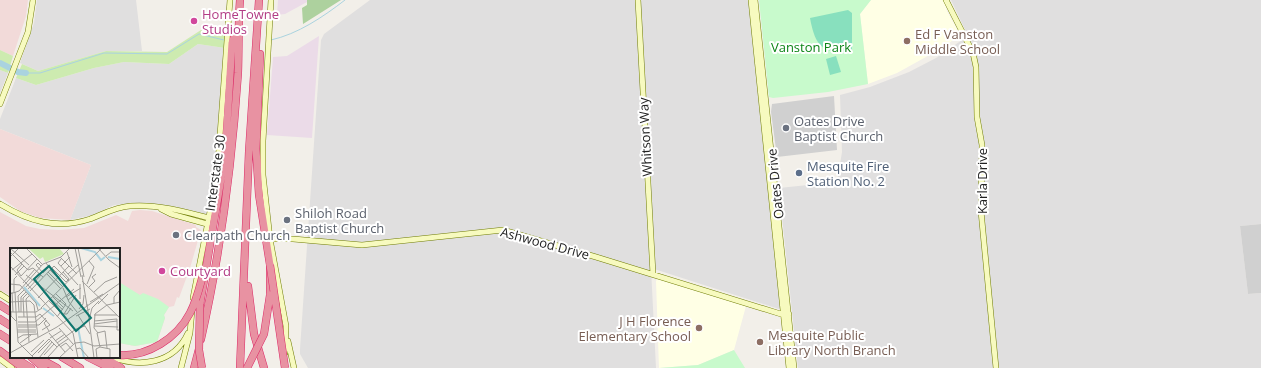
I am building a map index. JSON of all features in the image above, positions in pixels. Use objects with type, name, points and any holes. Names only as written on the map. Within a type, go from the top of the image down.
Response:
[{"type":"highway","points":[[194,368],[214,280],[222,229],[238,72],[238,25],[240,0]]},
{"type":"highway","points":[[240,368],[246,260],[249,151],[259,0]]},
{"type":"highway","points":[[259,0],[260,47],[256,149],[259,195],[284,368]]},
{"type":"highway","points":[[202,368],[198,350],[198,323],[211,217],[221,179],[226,140],[232,43],[238,25]]},
{"type":"highway","points":[[246,260],[254,334],[264,368]]},
{"type":"highway","points":[[248,368],[264,334],[270,295],[270,265]]},
{"type":"highway","points":[[120,355],[150,350],[169,339],[176,332],[190,312],[204,271]]},
{"type":"highway","points":[[0,305],[10,311]]},
{"type":"highway","points":[[0,319],[10,325]]},
{"type":"highway","points":[[0,334],[10,340]]},
{"type":"highway","points":[[0,346],[10,353]]},
{"type":"highway","points":[[0,351],[23,368]]},
{"type":"highway","points":[[16,358],[31,368]]},
{"type":"highway","points":[[32,358],[44,368]]},
{"type":"highway","points":[[40,358],[56,368]]},
{"type":"highway","points":[[64,358],[80,368]]},
{"type":"highway","points":[[90,358],[110,368]]},
{"type":"highway","points":[[106,358],[121,368]]},
{"type":"street","points":[[0,104],[28,32],[33,0]]},
{"type":"street","name":"Interstate 30","points":[[181,368],[191,324],[193,299],[207,224],[211,217],[219,159],[230,0]]},
{"type":"street","points":[[271,0],[262,156],[270,239],[294,368]]},
{"type":"street","name":"Whitson Way","points":[[638,0],[653,274]]},
{"type":"street","name":"Oates Drive","points":[[751,0],[754,8]]},
{"type":"street","name":"Oates Drive","points":[[755,0],[754,8],[786,314],[794,368]]},
{"type":"street","name":"Karla Drive","points":[[946,0],[974,53],[976,67],[977,117],[982,145],[981,211],[996,368]]},
{"type":"street","points":[[0,204],[26,218],[54,224],[80,222],[125,207],[143,206],[173,209],[211,217]]},
{"type":"street","points":[[158,208],[171,214],[207,224]]},
{"type":"street","name":"Ashwood Drive","points":[[270,239],[293,239],[362,245],[502,230],[786,314]]},
{"type":"street","points":[[0,294],[10,300]]},
{"type":"street","name":"Oates Drive","points":[[786,314],[789,368]]},
{"type":"street","points":[[115,358],[133,363],[159,361],[178,348],[191,324]]},
{"type":"street","points":[[284,368],[286,326]]},
{"type":"street","points":[[0,359],[12,368]]},
{"type":"shaded area","points":[[0,0],[28,0],[26,16],[13,56],[0,50]]},
{"type":"shaded area","points":[[37,0],[136,0],[142,51],[106,51],[38,71],[20,63],[34,23]]},
{"type":"shaded area","points":[[278,0],[307,0],[307,2],[285,14],[277,15]]},
{"type":"shaded area","points":[[370,0],[749,0],[782,306],[779,309],[651,268],[656,368],[308,368],[300,354],[300,349],[321,40],[324,34]]},
{"type":"shaded area","name":"Ed F Vanston Middle School","points":[[871,0],[944,0],[947,11],[959,33],[958,36],[944,47],[897,73],[868,84],[860,14]]},
{"type":"shaded area","points":[[951,0],[1261,0],[1261,224],[1240,226],[1248,294],[1261,293],[1261,368],[798,368],[779,188],[837,182],[842,152],[840,95],[870,87],[909,72],[936,58],[962,40],[967,34]]},
{"type":"shaded area","points":[[319,36],[312,138],[267,135],[273,57],[287,56]]},
{"type":"shaded area","points":[[198,44],[225,48],[216,178],[207,214],[204,215],[176,207],[138,203],[114,205],[93,215],[70,220],[91,165],[0,129],[0,119],[16,78],[36,85],[94,68],[124,62],[169,64]]},
{"type":"shaded area","points":[[0,70],[8,73],[0,93]]},
{"type":"shaded area","points":[[834,96],[837,150],[777,157],[771,112],[772,104]]},
{"type":"shaded area","points":[[0,129],[91,165],[70,220],[40,218],[20,211],[0,197]]},
{"type":"shaded area","points":[[132,211],[152,211],[196,225],[196,227],[201,230],[190,268],[179,298],[177,297],[174,306],[169,307],[164,315],[165,318],[157,342],[135,346],[120,343],[120,248],[10,248],[10,295],[0,290],[0,212],[26,226],[40,229],[59,230],[84,228],[116,215],[128,221]]},
{"type":"shaded area","points":[[1261,224],[1261,293],[1248,294],[1240,226]]},
{"type":"shaded area","name":"J H Florence Elementary School","points":[[658,278],[746,306],[734,350],[698,365],[659,368],[656,281]]},
{"type":"green space","points":[[307,0],[341,0],[303,24],[302,8],[307,5]]},
{"type":"green space","name":"Vanston Park","points":[[759,0],[871,0],[860,14],[868,84],[828,92],[773,98],[769,97]]},
{"type":"green space","points":[[848,10],[852,13],[852,51],[833,51],[822,46],[814,35],[810,18]]},
{"type":"green space","points":[[201,30],[226,32],[225,48],[198,44],[169,64],[124,62],[94,68],[36,85],[16,78],[22,64],[38,71],[106,51],[167,52]]},
{"type":"green space","points":[[0,50],[13,56],[8,73],[0,70]]},
{"type":"green space","points":[[836,56],[841,72],[830,75],[826,59]]},
{"type":"green space","points":[[120,283],[140,295],[143,293],[158,299],[169,307],[164,315],[165,318],[157,342],[135,346],[120,343]]},
{"type":"green space","points":[[734,350],[745,368],[659,368],[698,365]]},
{"type":"waterway","points":[[271,40],[291,34],[310,24],[345,0]]},
{"type":"waterway","points":[[26,73],[40,73],[104,53],[167,54],[199,34],[224,40]]},
{"type":"waterway","points":[[0,63],[18,72],[26,73]]},
{"type":"place","name":"HomeTowne Studios","points":[[194,21]]},
{"type":"place","name":"Ed F Vanston Middle School","points":[[907,41]]},
{"type":"place","name":"Oates Drive Baptist Church","points":[[786,128]]},
{"type":"place","name":"Mesquite Fire Station No. 2","points":[[799,173]]},
{"type":"place","name":"Shiloh Road Baptist Church","points":[[287,220]]},
{"type":"place","name":"Clearpath Church","points":[[176,235]]},
{"type":"place","name":"Courtyard","points":[[162,271]]},
{"type":"place","name":"J H Florence Elementary School","points":[[699,328]]},
{"type":"place","name":"Mesquite Public Library North Branch","points":[[760,342]]}]
